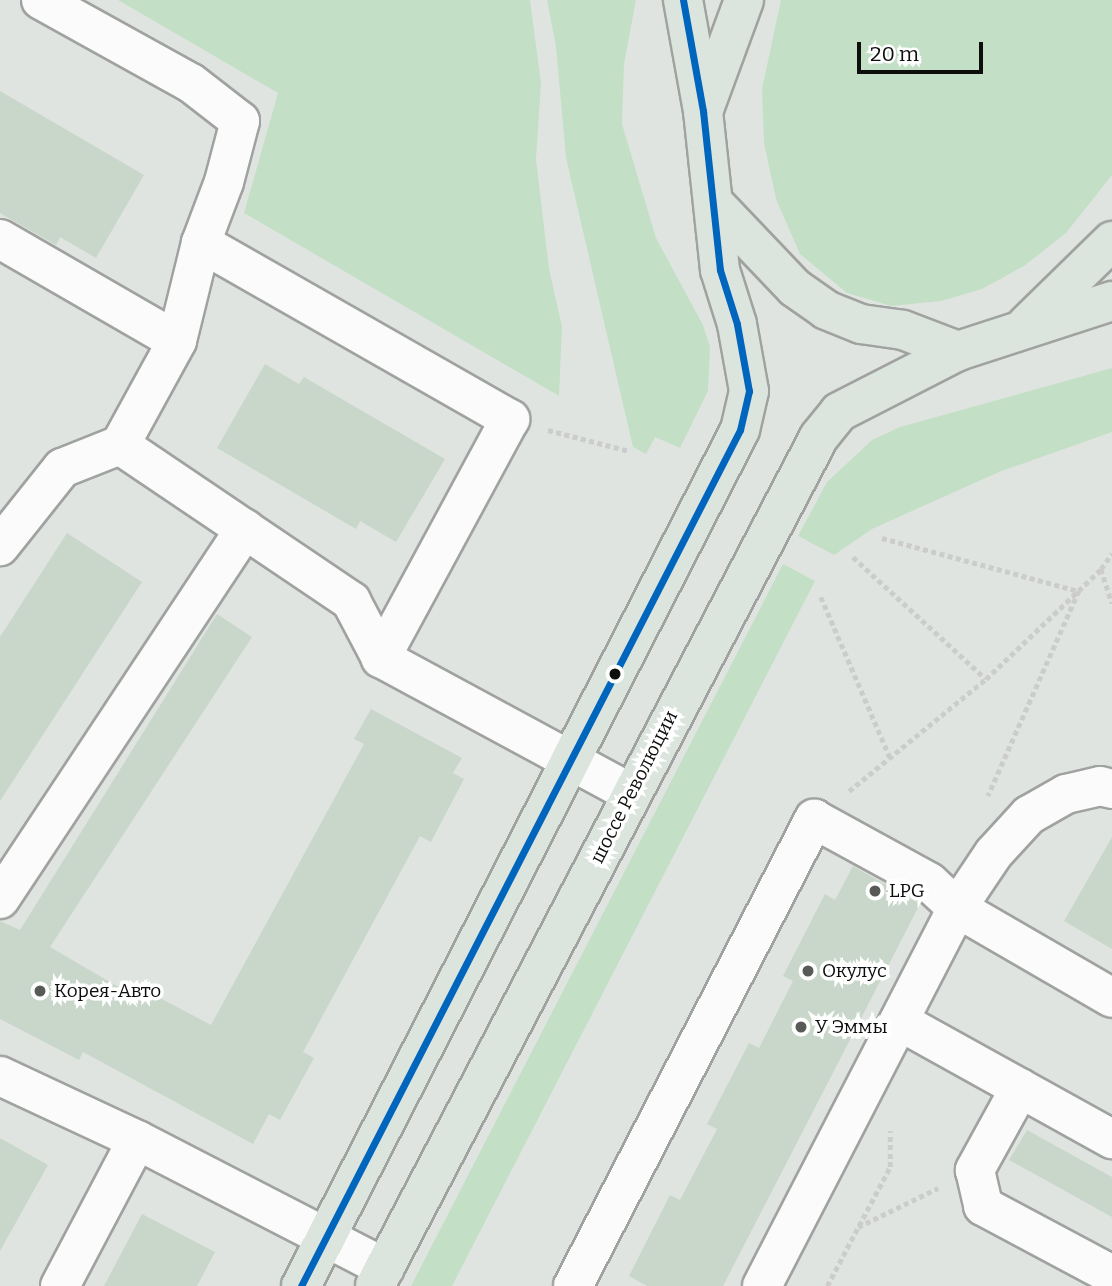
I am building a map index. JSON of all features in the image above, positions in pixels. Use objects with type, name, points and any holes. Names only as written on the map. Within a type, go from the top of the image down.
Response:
[{"type":"main road","points":[[301,1286],[740,430],[749,391],[720,270],[703,111],[683,0]]},
{"type":"main road","points":[[703,111],[744,0]]},
{"type":"main road","points":[[714,203],[795,288],[826,310],[861,324],[902,330],[958,351]]},
{"type":"main road","name":"шоссе Революции","points":[[380,1277],[819,437],[839,412],[958,351],[1016,335],[1112,242]]},
{"type":"main road","points":[[1016,335],[1112,301]]},
{"type":"lane","points":[[0,546],[62,468],[120,445],[177,341],[201,243],[224,182],[240,121],[191,83],[41,0]]},
{"type":"lane","points":[[0,239],[177,341]]},
{"type":"lane","points":[[201,243],[510,419],[381,658]]},
{"type":"lane","points":[[120,445],[351,601],[381,658],[631,793]]},
{"type":"lane","points":[[0,899],[245,529]]},
{"type":"lane","points":[[762,1286],[957,908],[994,853],[1029,815],[1066,794],[1100,786],[1112,789]]},
{"type":"lane","points":[[573,1286],[814,819],[929,882],[957,908],[1112,998]]},
{"type":"lane","points":[[899,1021],[1112,1139]]},
{"type":"lane","points":[[0,1076],[137,1140],[326,1238],[380,1277]]},
{"type":"lane","points":[[1020,1088],[975,1170],[983,1206],[1112,1275]]},
{"type":"lane","points":[[60,1286],[137,1140]]},
{"type":"path","points":[[510,419],[629,452]]},
{"type":"path","points":[[882,538],[1079,591]]},
{"type":"path","points":[[814,819],[986,679],[1101,569],[1112,553]]},
{"type":"path","points":[[853,557],[986,679]]},
{"type":"path","points":[[1101,569],[1112,603]]},
{"type":"path","points":[[985,802],[1079,591]]},
{"type":"path","points":[[821,597],[890,758]]},
{"type":"path","points":[[857,1228],[975,1170]]},
{"type":"green space","points":[[118,0],[530,0],[541,83],[536,159],[549,269],[562,327],[559,396],[244,213],[278,93]]},
{"type":"green space","points":[[547,0],[636,0],[624,64],[622,124],[656,238],[703,325],[710,347],[708,391],[680,448],[655,437],[646,454],[633,447],[566,158],[556,47]]},
{"type":"green space","points":[[781,0],[1112,0],[1112,175],[1066,233],[1024,266],[982,289],[941,301],[891,306],[847,293],[800,254],[776,199],[764,143],[762,89]]},
{"type":"green space","points":[[1112,368],[1112,432],[999,472],[872,529],[834,555],[798,536],[827,482],[872,440],[900,427]]},
{"type":"green space","points":[[783,564],[815,581],[452,1286],[411,1286]]},
{"type":"building","points":[[0,91],[144,175],[96,258],[60,237],[56,245],[0,213]]},
{"type":"building","points":[[265,364],[299,384],[304,377],[445,459],[396,542],[360,521],[356,529],[217,448]]},
{"type":"building","points":[[67,533],[142,582],[0,801],[0,637]]},
{"type":"building","points":[[217,614],[252,637],[50,947],[122,989],[126,980],[211,1025],[364,744],[354,739],[371,709],[462,758],[453,773],[464,779],[431,842],[420,836],[303,1052],[314,1058],[280,1120],[269,1114],[253,1144],[83,1052],[79,1060],[0,1019],[0,921],[20,930]]},
{"type":"building","points":[[1112,837],[1112,949],[1064,921]]},
{"type":"building","points":[[853,866],[920,904],[723,1286],[647,1286],[629,1276],[670,1195],[680,1200],[717,1129],[707,1124],[749,1043],[759,1048],[793,981],[783,976],[825,894],[835,900]]},
{"type":"building","points":[[1027,1130],[1112,1177],[1112,1217],[1009,1160]]},
{"type":"building","points":[[0,1138],[48,1165],[0,1251]]},
{"type":"building","points":[[142,1214],[215,1252],[197,1286],[104,1286]]},
{"type":"transit line","points":[[301,1286],[740,430],[749,391],[737,324],[720,270],[703,111],[683,0]]},
{"type":"place","name":"LPG","points":[[875,891]]},
{"type":"place","name":"Окулус","points":[[808,971]]},
{"type":"place","name":"Корея-Авто","points":[[40,991]]},
{"type":"place","name":"У Эммы","points":[[801,1027]]}]
